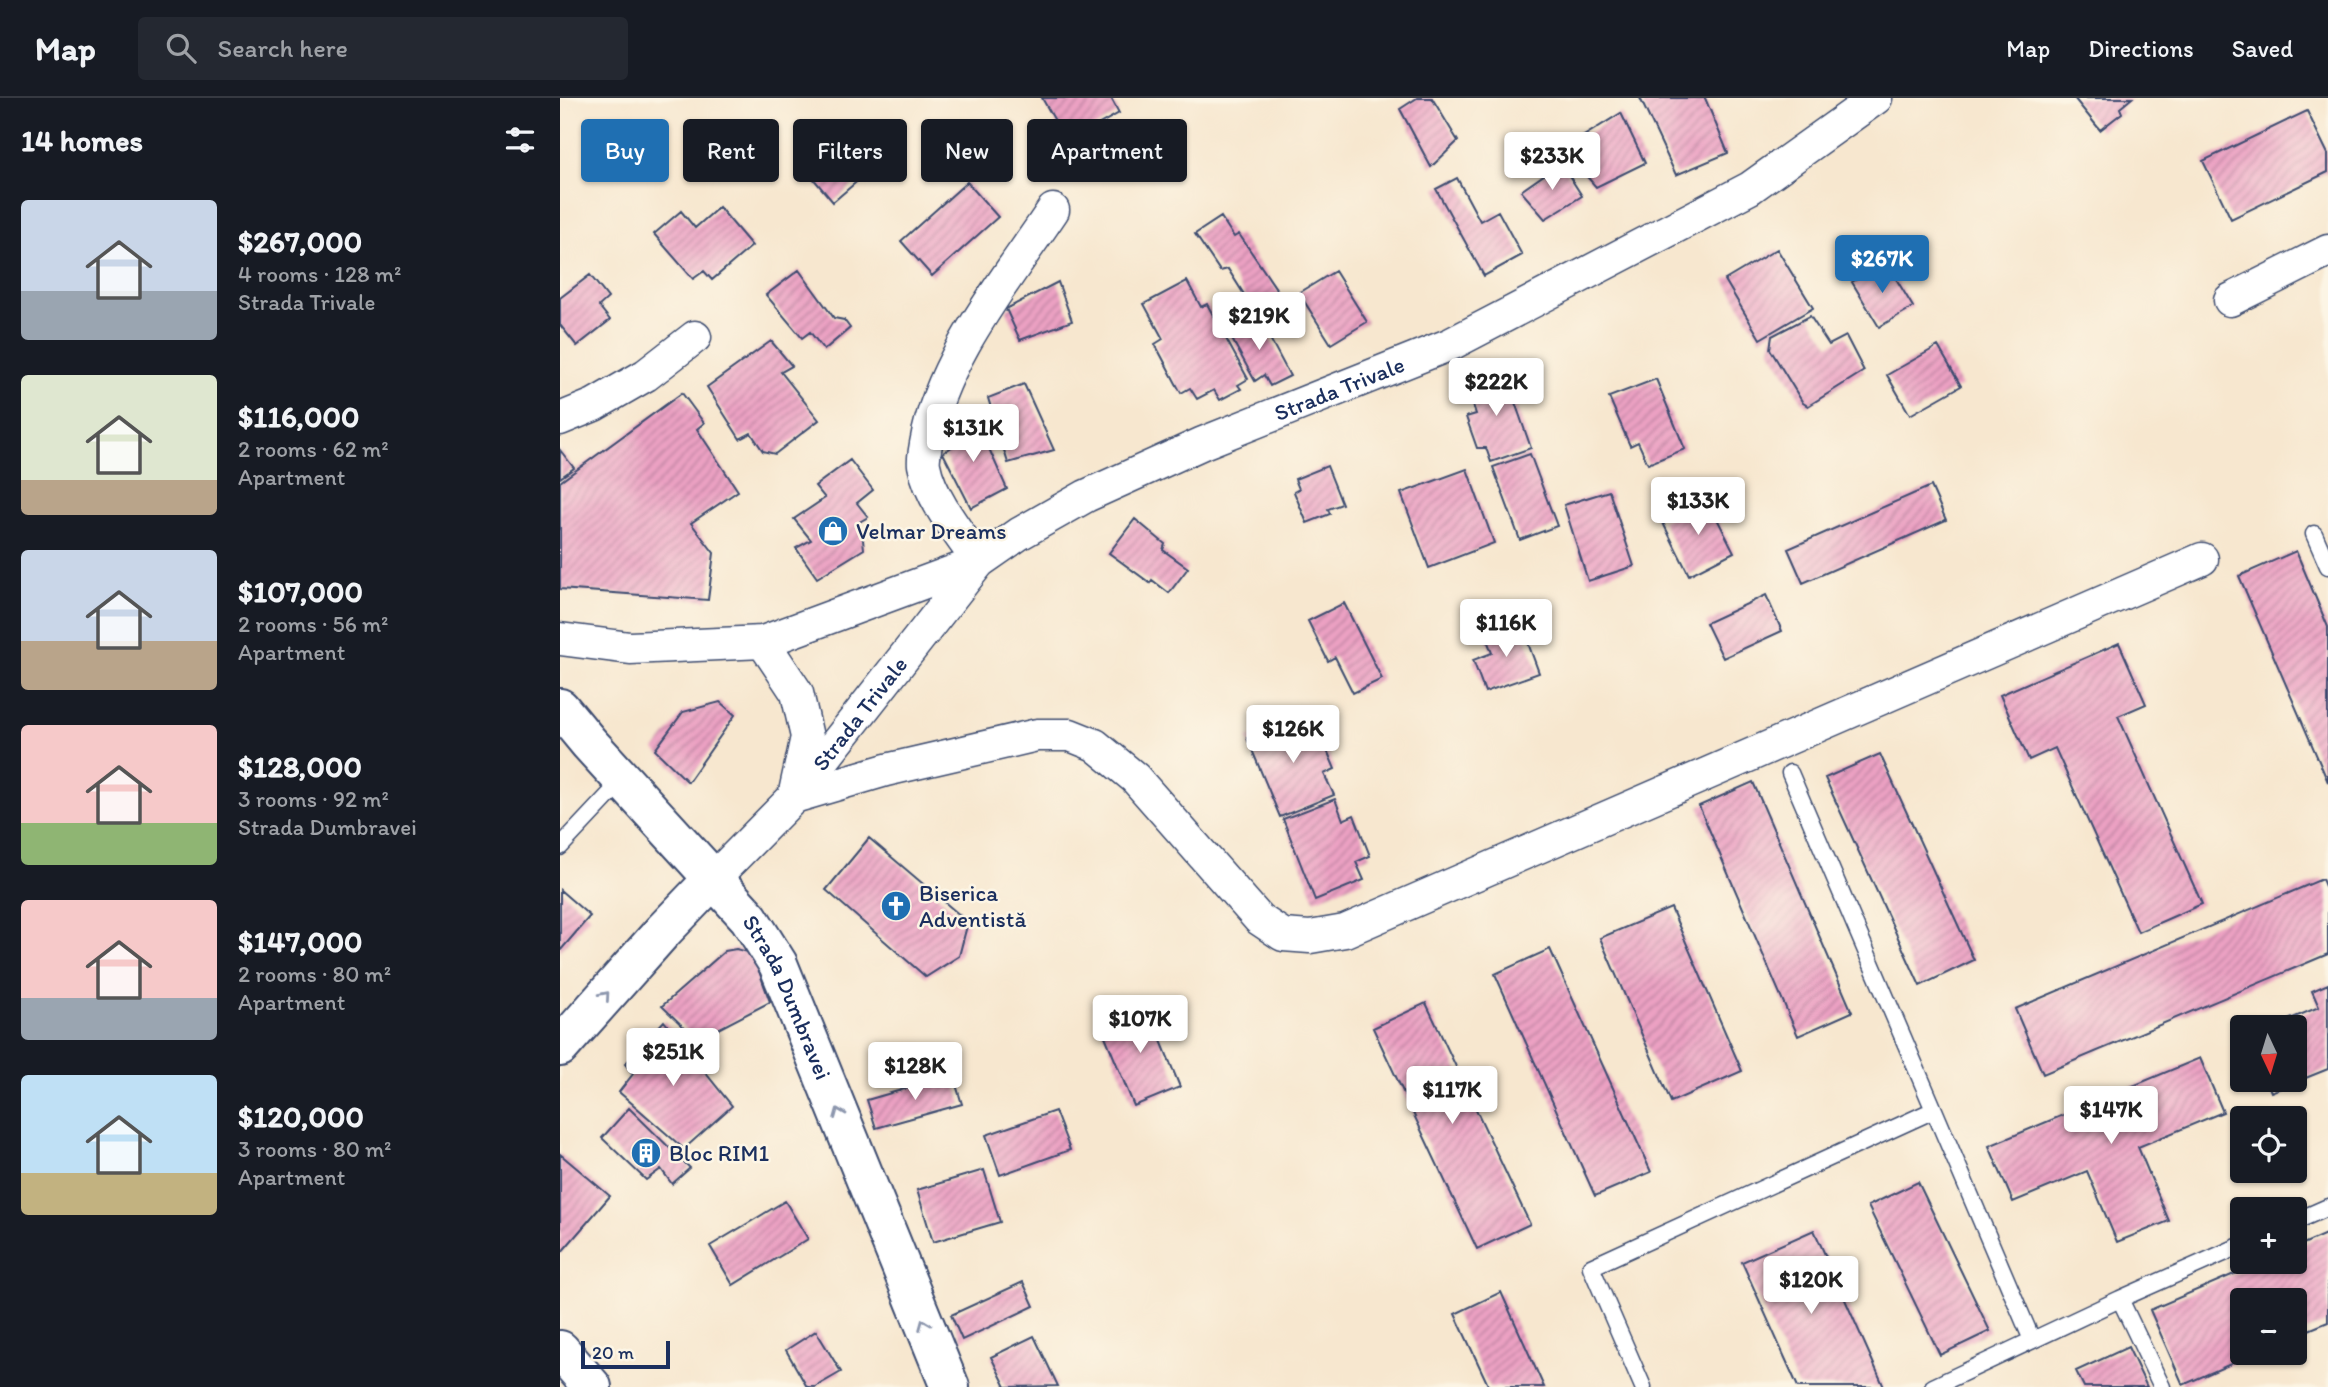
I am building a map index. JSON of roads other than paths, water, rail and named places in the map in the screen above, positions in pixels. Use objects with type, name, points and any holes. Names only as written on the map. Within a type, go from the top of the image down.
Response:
[{"type":"main road","points":[[560,708],[589,743]]},
{"type":"main road","points":[[560,718],[589,743]]},
{"type":"main road","name":"Strada Dumbravei","points":[[589,743],[749,918],[778,964],[950,1387]]},
{"type":"main road","points":[[560,1047],[680,912],[714,878]]},
{"type":"main road","points":[[560,1350],[592,1387]]},
{"type":"street","name":"Strada Trivale","points":[[560,639],[630,648],[763,642],[979,562],[1019,534],[1086,496],[1203,443],[1451,344],[1751,188],[1876,98]]},
{"type":"street","points":[[979,562],[940,506],[923,464],[929,429],[948,377],[979,320],[1053,210]]},
{"type":"street","points":[[2230,300],[2328,251]]},
{"type":"street","points":[[560,419],[594,405],[646,375],[695,337]]},
{"type":"street","points":[[794,797],[1037,734],[1070,735],[1095,745],[1135,778],[1259,919],[1283,935],[1310,937],[1345,931],[2203,559]]},
{"type":"street","name":"Strada Trivale","points":[[714,878],[794,797],[979,562]]},
{"type":"street","name":"Strada Trivale","points":[[763,642],[797,693],[807,737],[794,797]]},
{"type":"lane","points":[[2314,534],[2328,566]]},
{"type":"lane","points":[[1790,773],[2032,1340]]},
{"type":"lane","points":[[560,846],[623,780]]},
{"type":"lane","points":[[1643,1387],[1591,1267],[1934,1110]]},
{"type":"lane","points":[[2307,1216],[2328,1207]]},
{"type":"lane","points":[[1933,1387],[2230,1250]]},
{"type":"lane","points":[[2120,1299],[2162,1387]]},
{"type":"place","name":"Velmar Dreams","points":[[833,531]]},
{"type":"place","name":"Biserica Adventistă","points":[[896,906]]},
{"type":"place","name":"Bloc RIM1","points":[[646,1153]]}]
